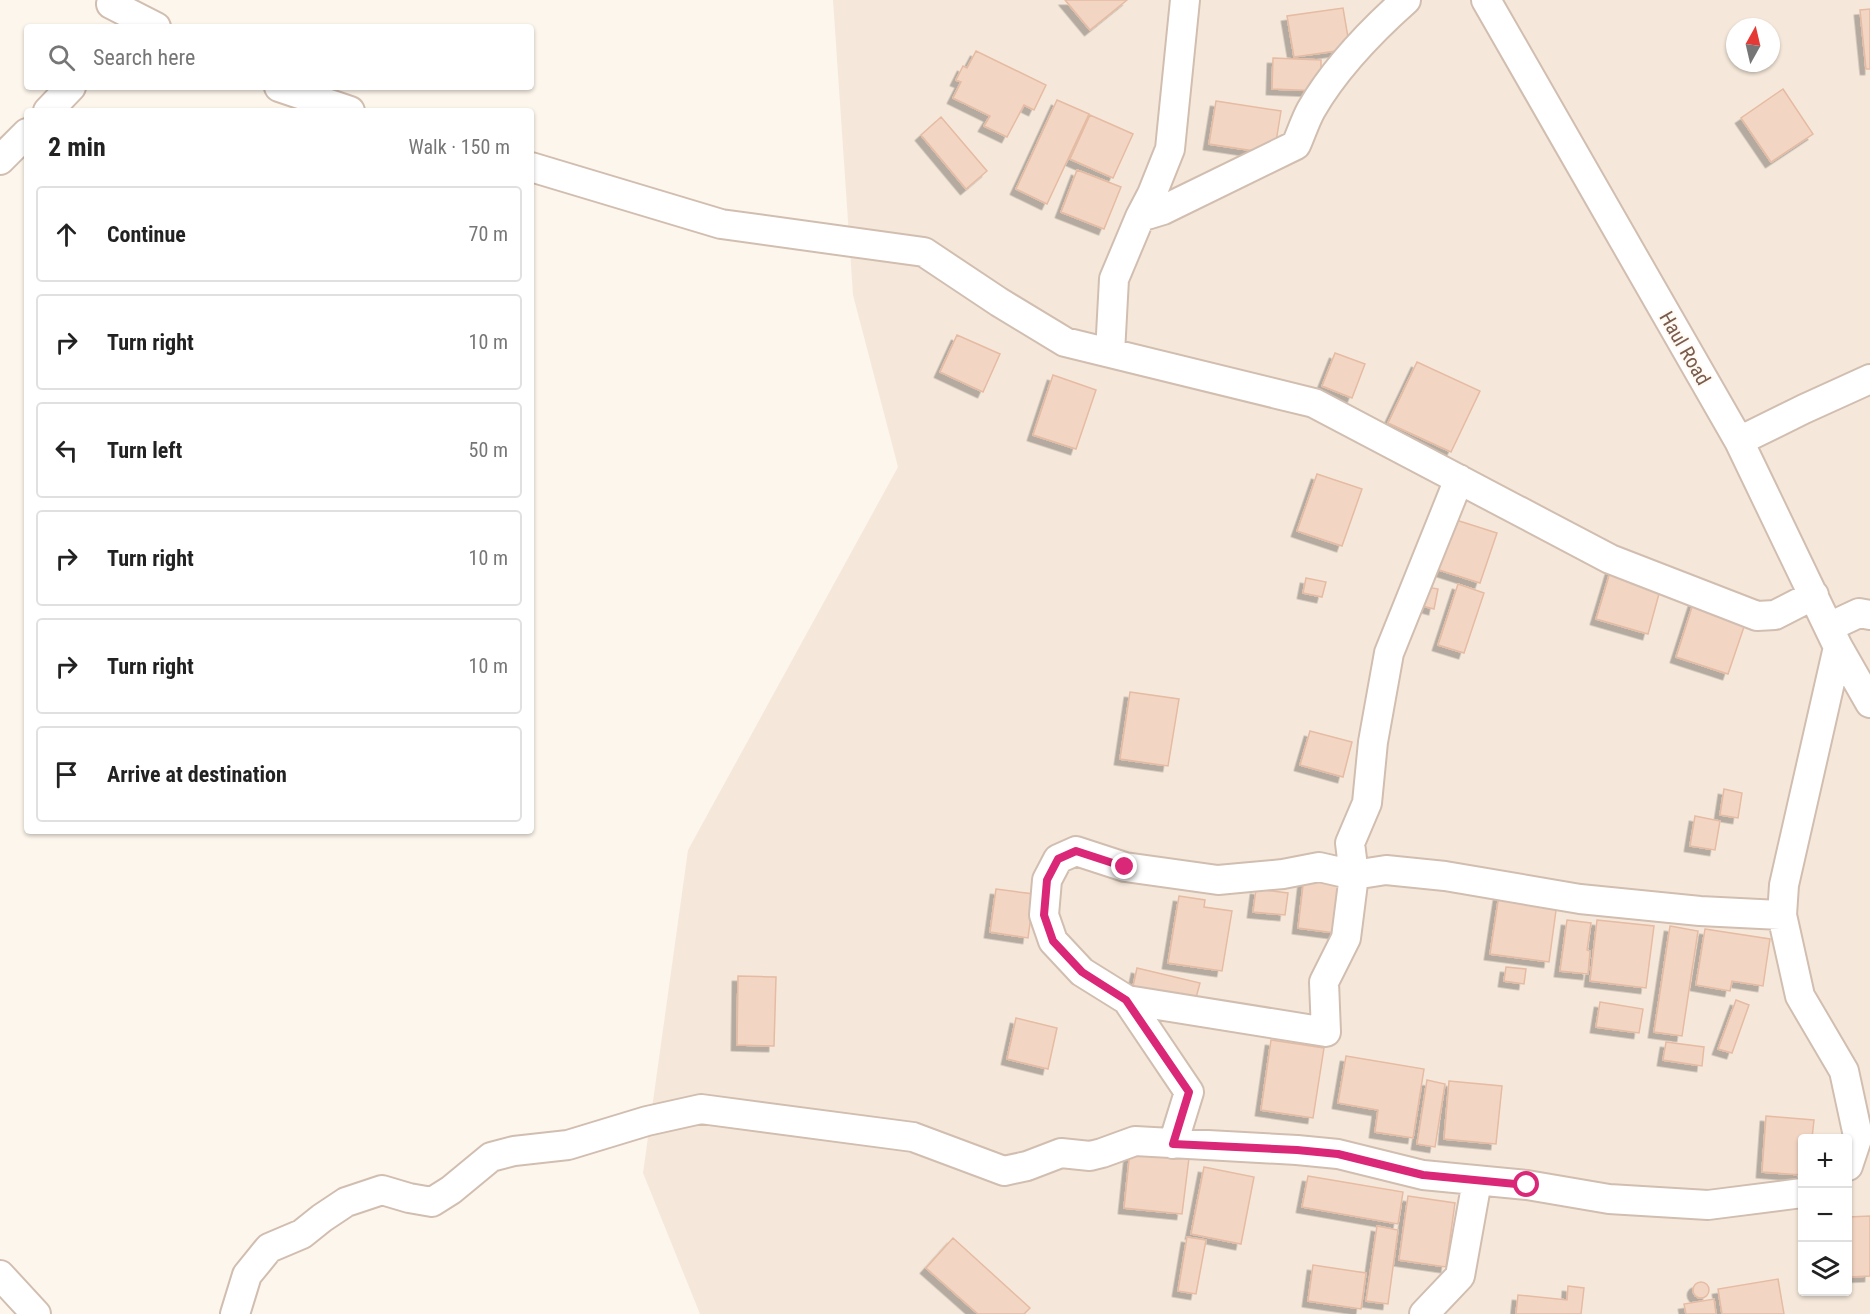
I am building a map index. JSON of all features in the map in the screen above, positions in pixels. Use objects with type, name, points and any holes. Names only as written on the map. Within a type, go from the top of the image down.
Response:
[{"type":"street","points":[[1110,353],[1114,279],[1170,149],[1185,0]]},
{"type":"street","points":[[1140,217],[1163,210],[1296,145],[1310,112],[1337,71],[1402,0]]},
{"type":"street","name":"Haul Road","points":[[1486,0],[1739,441],[1833,637],[1870,703]]},
{"type":"street","points":[[109,10],[148,24]]},
{"type":"street","points":[[51,108],[68,90]]},
{"type":"street","points":[[288,90],[341,108]]},
{"type":"street","points":[[0,160],[24,136]]},
{"type":"street","points":[[534,168],[721,224],[924,252],[1065,342],[1314,403],[1610,559],[1757,616],[1775,615],[1814,595]]},
{"type":"street","points":[[1739,441],[1804,408],[1870,379]]},
{"type":"street","points":[[1126,1000],[1326,1032],[1324,982],[1346,938],[1354,875],[1350,843],[1367,803],[1373,742],[1389,653],[1459,479]]},
{"type":"street","points":[[1852,1154],[1858,1136],[1844,1071],[1800,996],[1782,915],[1784,885],[1833,637],[1859,612],[1870,615]]},
{"type":"street","points":[[1173,1144],[1189,1092],[1126,1000],[1082,972],[1053,941],[1044,915],[1047,880],[1058,859],[1076,851],[1125,867],[1218,880],[1283,874],[1319,867],[1354,875],[1386,870],[1445,876],[1580,899],[1700,911],[1782,915]]},
{"type":"street","points":[[235,1314],[247,1275],[269,1248],[302,1234],[346,1202],[382,1190],[432,1202],[451,1190],[491,1156],[568,1145],[647,1121],[701,1109],[913,1137],[1004,1171],[1027,1166],[1061,1153],[1090,1156],[1135,1141],[1338,1154],[1423,1175],[1527,1185],[1609,1199],[1708,1206],[1798,1194]]},
{"type":"street","points":[[1424,1314],[1460,1276],[1477,1180]]},
{"type":"street","points":[[0,1275],[36,1314]]},
{"type":"shaded area","points":[[833,0],[1870,0],[1870,1314],[700,1314],[643,1173],[688,850],[898,467],[853,295]]},
{"type":"building","points":[[1065,0],[1127,0],[1090,30]]},
{"type":"building","points":[[1343,8],[1350,49],[1294,57],[1287,16]]},
{"type":"building","points":[[1870,9],[1870,69],[1866,69],[1860,10]]},
{"type":"building","points":[[976,51],[1046,85],[1034,110],[1024,105],[1007,137],[984,126],[990,116],[953,98],[961,82],[956,80],[963,66],[967,68]]},
{"type":"building","points":[[1273,58],[1321,60],[1321,91],[1272,89]]},
{"type":"building","points":[[1783,89],[1813,134],[1771,162],[1741,118]]},
{"type":"building","points":[[1057,100],[1089,114],[1047,204],[1016,189]]},
{"type":"building","points":[[1216,101],[1281,111],[1274,154],[1209,144]]},
{"type":"building","points":[[1090,115],[1133,134],[1113,178],[1070,159]]},
{"type":"building","points":[[941,117],[987,171],[966,189],[921,135]]},
{"type":"building","points":[[1077,170],[1121,187],[1104,229],[1061,212]]},
{"type":"building","points":[[957,335],[1000,354],[983,392],[940,372]]},
{"type":"building","points":[[1335,353],[1365,364],[1352,398],[1322,386]]},
{"type":"building","points":[[1417,362],[1480,391],[1451,452],[1388,423]]},
{"type":"building","points":[[1053,375],[1096,390],[1076,449],[1033,435]]},
{"type":"building","points":[[1317,474],[1362,489],[1342,546],[1297,531]]},
{"type":"building","points":[[1453,519],[1497,533],[1480,583],[1436,569]]},
{"type":"building","points":[[1611,569],[1662,583],[1648,634],[1596,619]]},
{"type":"building","points":[[1306,578],[1326,582],[1322,597],[1303,593]]},
{"type":"building","points":[[1458,584],[1484,593],[1464,653],[1438,645]]},
{"type":"building","points":[[1422,586],[1438,589],[1434,609],[1419,605]]},
{"type":"building","points":[[1694,601],[1747,618],[1728,674],[1676,657]]},
{"type":"building","points":[[1130,692],[1179,699],[1168,766],[1120,759]]},
{"type":"building","points":[[1310,731],[1352,742],[1343,777],[1300,765]]},
{"type":"building","points":[[1724,789],[1742,793],[1738,818],[1720,815]]},
{"type":"building","points":[[1695,816],[1720,821],[1715,850],[1690,846]]},
{"type":"building","points":[[1304,877],[1341,881],[1335,933],[1298,928]]},
{"type":"building","points":[[996,889],[1034,894],[1028,938],[990,932]]},
{"type":"building","points":[[1256,889],[1288,893],[1285,915],[1253,912]]},
{"type":"building","points":[[1499,895],[1557,903],[1549,962],[1490,954]]},
{"type":"building","points":[[1179,896],[1205,900],[1204,907],[1232,911],[1222,971],[1168,963]]},
{"type":"building","points":[[1567,920],[1591,923],[1587,950],[1590,951],[1588,974],[1560,971]]},
{"type":"building","points":[[1597,920],[1654,926],[1646,988],[1590,981]]},
{"type":"building","points":[[1670,926],[1698,931],[1682,1036],[1654,1032]]},
{"type":"building","points":[[1705,929],[1770,939],[1763,986],[1732,981],[1730,991],[1696,985]]},
{"type":"building","points":[[1506,967],[1526,969],[1524,984],[1504,981]]},
{"type":"building","points":[[1137,968],[1200,983],[1194,1005],[1132,991]]},
{"type":"building","points":[[738,976],[776,977],[774,1046],[737,1045]]},
{"type":"building","points":[[1736,1000],[1749,1005],[1732,1053],[1718,1049]]},
{"type":"building","points":[[1600,1002],[1643,1009],[1639,1033],[1596,1027]]},
{"type":"building","points":[[1016,1018],[1057,1028],[1048,1069],[1007,1059]]},
{"type":"building","points":[[1271,1040],[1324,1048],[1313,1118],[1261,1110]]},
{"type":"building","points":[[1666,1042],[1704,1047],[1702,1066],[1663,1060]]},
{"type":"building","points":[[1346,1056],[1424,1069],[1413,1138],[1375,1132],[1378,1110],[1338,1103]]},
{"type":"building","points":[[1427,1080],[1445,1084],[1435,1147],[1417,1144]]},
{"type":"building","points":[[1449,1081],[1502,1086],[1496,1144],[1444,1139]]},
{"type":"building","points":[[1766,1116],[1814,1120],[1812,1134],[1798,1134],[1798,1175],[1762,1172]]},
{"type":"building","points":[[1130,1151],[1189,1158],[1182,1214],[1124,1208]]},
{"type":"building","points":[[1204,1167],[1254,1177],[1241,1244],[1191,1234]]},
{"type":"building","points":[[1308,1176],[1403,1192],[1398,1224],[1302,1207]]},
{"type":"building","points":[[1408,1196],[1455,1203],[1446,1267],[1399,1260]]},
{"type":"building","points":[[1870,1216],[1870,1276],[1852,1277],[1852,1217]]},
{"type":"building","points":[[1377,1226],[1398,1230],[1388,1304],[1366,1301]]},
{"type":"building","points":[[1187,1237],[1206,1240],[1196,1294],[1178,1291]]},
{"type":"building","points":[[953,1238],[1030,1308],[1024,1314],[978,1314],[926,1268]]},
{"type":"building","points":[[1313,1265],[1366,1273],[1361,1309],[1308,1301]]},
{"type":"building","points":[[1778,1279],[1784,1314],[1722,1314],[1718,1289]]},
{"type":"building","points":[[1701,1282],[1707,1284],[1709,1290],[1707,1296],[1701,1298],[1695,1296],[1693,1290],[1695,1284]]},
{"type":"building","points":[[1568,1286],[1584,1288],[1581,1314],[1516,1314],[1518,1295],[1567,1300]]},
{"type":"building","points":[[1714,1299],[1716,1314],[1686,1314],[1684,1304]]},
{"type":"route","points":[[1125,867],[1076,851],[1058,859],[1047,880],[1044,915],[1053,941],[1082,972],[1126,1000],[1189,1092],[1173,1144],[1338,1154],[1423,1175],[1527,1185]]}]
